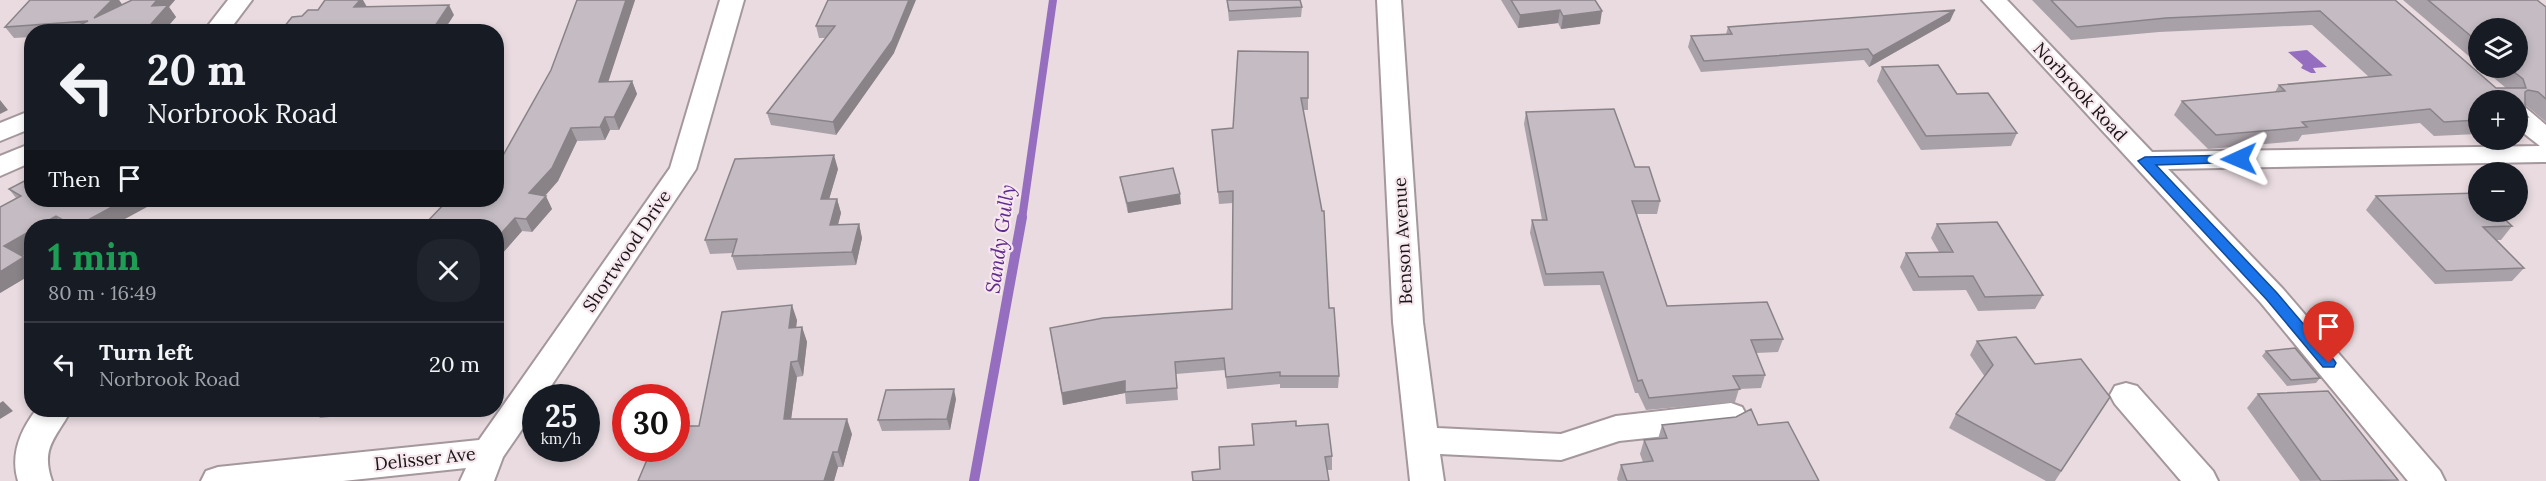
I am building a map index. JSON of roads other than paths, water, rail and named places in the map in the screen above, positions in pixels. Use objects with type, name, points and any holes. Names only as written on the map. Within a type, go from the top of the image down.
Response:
[{"type":"street","points":[[221,24],[240,0]]},
{"type":"street","name":"Shortwood Drive","points":[[483,467],[682,169],[732,0]]},
{"type":"street","name":"Benson Avenue","points":[[1389,0],[1408,322],[1427,481]]},
{"type":"street","name":"Norbrook Road","points":[[1994,0],[2272,296],[2428,481]]},
{"type":"street","points":[[0,133],[24,122]]},
{"type":"street","points":[[2528,123],[2546,139]]},
{"type":"street","points":[[2145,161],[2546,154]]},
{"type":"street","points":[[0,167],[24,155]]},
{"type":"street","points":[[2126,395],[2201,481]]},
{"type":"street","points":[[1422,440],[1561,447],[1616,429],[1731,416]]},
{"type":"street","points":[[35,481],[30,450],[48,417]]},
{"type":"street","name":"Delisser Ave","points":[[218,481],[483,467]]},
{"type":"waterway","name":"Sandy Gully","points":[[1022,219],[1053,0]]},
{"type":"waterway","name":"Sandy Gully","points":[[974,481],[1022,217]]}]
